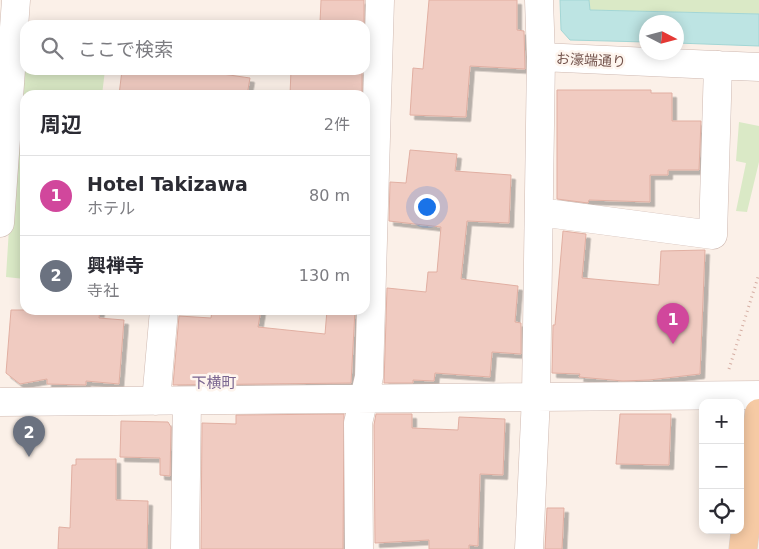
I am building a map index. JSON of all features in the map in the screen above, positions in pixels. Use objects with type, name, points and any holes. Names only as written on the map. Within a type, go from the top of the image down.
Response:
[{"type":"main road","points":[[743,549],[759,413]]},
{"type":"street","points":[[359,549],[358,423],[369,377],[380,0]]},
{"type":"street","name":"お濠端通り","points":[[539,0],[541,57],[759,67]]},
{"type":"street","points":[[0,223],[10,11]]},
{"type":"street","points":[[529,549],[536,397],[541,57]]},
{"type":"street","points":[[539,212],[713,235],[718,65]]},
{"type":"street","points":[[156,401],[164,315]]},
{"type":"street","points":[[0,402],[759,395]]},
{"type":"street","points":[[185,549],[187,401]]},
{"type":"path","points":[[729,372],[759,274]]},
{"type":"green space","points":[[589,0],[759,0],[759,14],[590,10]]},
{"type":"green space","points":[[20,48],[20,75],[104,75],[103,90],[20,90],[20,278],[6,277]]},
{"type":"green space","points":[[739,122],[759,126],[759,162],[747,212],[736,211],[746,163],[736,161]]},
{"type":"water","points":[[560,0],[589,0],[590,10],[759,14],[759,46],[684,43],[684,15],[639,15],[639,42],[570,40],[561,30]]},
{"type":"building","points":[[321,0],[364,0],[364,20],[320,20]]},
{"type":"building","points":[[429,0],[517,0],[517,30],[524,31],[525,69],[470,66],[466,117],[410,115],[413,68],[423,69]]},
{"type":"building","points":[[121,75],[229,75],[250,78],[248,90],[120,90]]},
{"type":"building","points":[[291,75],[362,75],[362,90],[290,90]]},
{"type":"building","points":[[557,90],[651,90],[651,93],[672,93],[672,121],[701,121],[699,170],[668,170],[668,175],[650,175],[650,202],[589,200],[588,203],[557,199]]},
{"type":"building","points":[[410,150],[457,154],[455,171],[511,175],[509,223],[467,221],[461,279],[518,286],[515,322],[521,323],[521,354],[492,352],[490,377],[435,373],[434,381],[413,380],[413,383],[384,383],[387,288],[426,292],[428,272],[437,272],[441,227],[389,221],[390,182],[406,183]]},
{"type":"building","points":[[563,231],[586,234],[582,278],[659,285],[661,251],[705,250],[700,374],[623,381],[579,377],[580,374],[552,373],[553,325],[555,325]]},
{"type":"building","points":[[11,310],[20,310],[20,315],[99,315],[99,318],[124,320],[119,384],[86,381],[86,385],[47,384],[47,379],[20,384],[6,373]]},
{"type":"building","points":[[211,315],[260,315],[258,327],[325,334],[327,315],[355,315],[351,383],[173,385],[179,316],[211,318]]},
{"type":"building","points":[[344,414],[343,549],[201,549],[202,423],[236,424],[236,415]]},
{"type":"building","points":[[376,414],[412,414],[412,428],[458,430],[459,417],[505,419],[503,475],[480,474],[478,546],[469,545],[469,549],[429,549],[429,540],[375,543],[374,425]]},
{"type":"building","points":[[620,414],[671,414],[669,465],[616,464]]},
{"type":"building","points":[[121,421],[168,422],[171,427],[170,476],[160,475],[160,458],[120,457]]},
{"type":"building","points":[[76,459],[116,459],[116,500],[148,501],[147,549],[58,549],[59,527],[70,528],[72,465],[76,465]]},
{"type":"building","points":[[547,508],[564,508],[562,549],[545,549]]},
{"type":"place","name":"Hotel Takizawa","points":[[673,344]]},
{"type":"place","name":"興禅寺","points":[[29,457]]},
{"type":"district","name":"下横町","points":[[214,383]]}]
